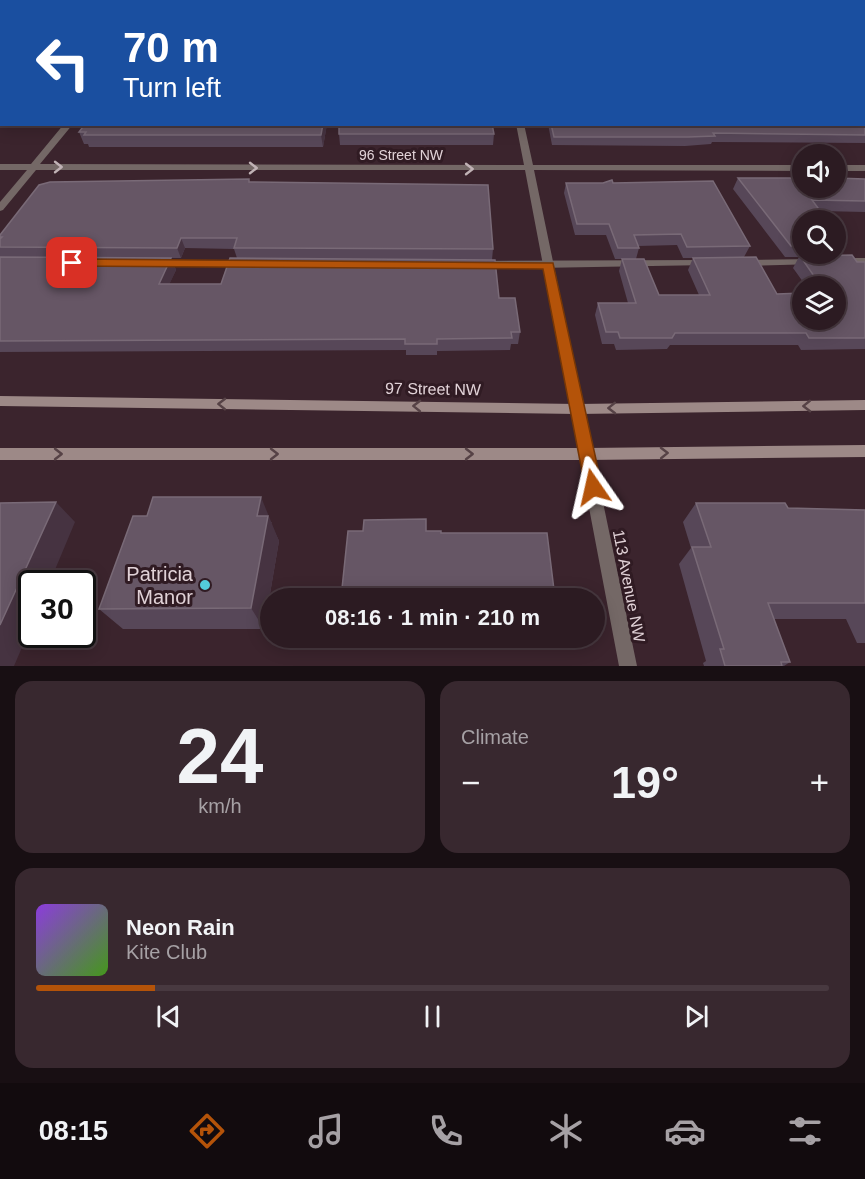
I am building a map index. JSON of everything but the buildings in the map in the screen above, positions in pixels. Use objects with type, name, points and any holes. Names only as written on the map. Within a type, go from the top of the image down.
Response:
[{"type":"main road","name":"97 Street NW","points":[[0,400],[578,409],[865,405]]},
{"type":"main road","points":[[0,454],[587,454],[865,451]]},
{"type":"street","points":[[0,208],[67,126]]},
{"type":"street","name":"113 Avenue NW","points":[[520,126],[628,666]]},
{"type":"street","name":"96 Street NW","points":[[0,167],[529,170],[792,168]]},
{"type":"street","points":[[846,168],[865,168]]},
{"type":"street","points":[[736,263],[865,261]]},
{"type":"street","points":[[465,265],[713,263]]},
{"type":"street","points":[[143,264],[250,264]]},
{"type":"place","name":"Patricia Manor","points":[[205,585]]},
{"type":"route","points":[[72,263],[549,266],[593,487]]}]
